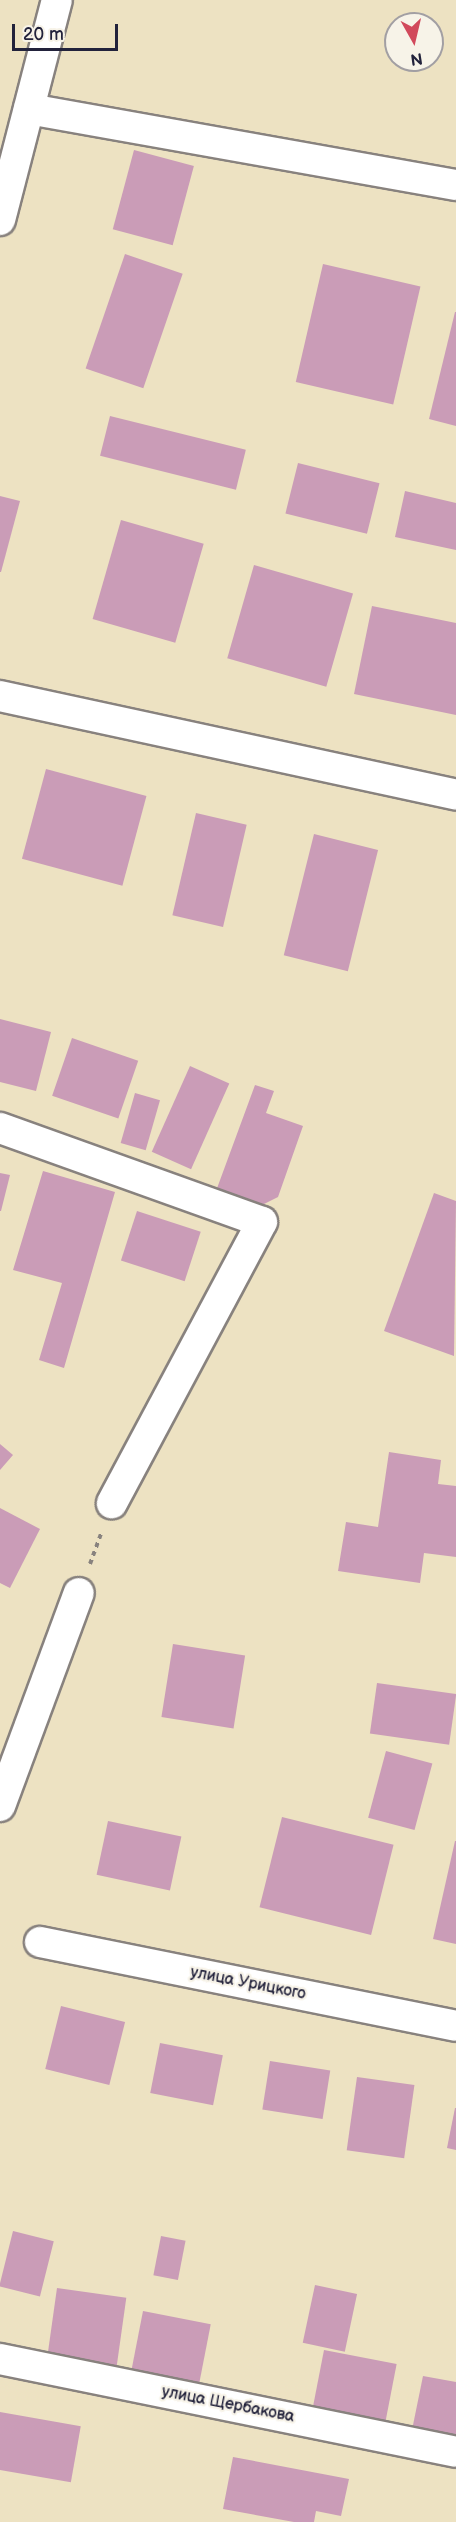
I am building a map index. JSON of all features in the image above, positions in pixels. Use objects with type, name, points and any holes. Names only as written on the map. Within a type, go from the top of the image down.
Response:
[{"type":"street","points":[[0,220],[57,0]]},
{"type":"street","points":[[29,109],[456,185]]},
{"type":"street","points":[[0,696],[456,795]]},
{"type":"street","points":[[0,1128],[262,1222],[112,1503]]},
{"type":"street","points":[[0,1806],[79,1593]]},
{"type":"street","name":"улица Урицкого","points":[[40,1942],[456,2026]]},
{"type":"street","name":"улица Щербакова","points":[[0,2359],[456,2452]]},
{"type":"path","points":[[79,1593],[112,1503]]},
{"type":"building","points":[[134,150],[194,166],[173,245],[113,229]]},
{"type":"building","points":[[125,254],[183,274],[143,388],[86,368]]},
{"type":"building","points":[[323,264],[420,286],[393,404],[296,382]]},
{"type":"building","points":[[456,312],[456,426],[429,419]]},
{"type":"building","points":[[110,416],[246,450],[236,490],[100,456]]},
{"type":"building","points":[[298,463],[380,483],[367,534],[285,513]]},
{"type":"building","points":[[405,491],[456,503],[456,550],[395,537]]},
{"type":"building","points":[[0,496],[20,501],[1,572],[0,572]]},
{"type":"building","points":[[121,520],[204,544],[175,643],[93,619]]},
{"type":"building","points":[[254,565],[353,593],[326,687],[227,658]]},
{"type":"building","points":[[372,606],[456,623],[456,715],[354,694]]},
{"type":"building","points":[[46,769],[146,796],[122,886],[22,859]]},
{"type":"building","points":[[196,813],[247,825],[223,927],[172,915]]},
{"type":"building","points":[[314,834],[378,850],[348,971],[284,955]]},
{"type":"building","points":[[0,1019],[51,1032],[36,1091],[0,1082]]},
{"type":"building","points":[[72,1038],[138,1061],[118,1118],[52,1096]]},
{"type":"building","points":[[190,1066],[229,1083],[191,1169],[152,1152]]},
{"type":"building","points":[[255,1085],[274,1091],[266,1113],[303,1126],[278,1197],[260,1206],[216,1191]]},
{"type":"building","points":[[135,1093],[160,1100],[146,1150],[121,1143]]},
{"type":"building","points":[[43,1171],[115,1192],[64,1368],[39,1360],[62,1283],[13,1270]]},
{"type":"building","points":[[0,1173],[10,1175],[1,1211],[0,1211]]},
{"type":"building","points":[[434,1193],[456,1201],[454,1356],[384,1331]]},
{"type":"building","points":[[137,1211],[201,1232],[185,1281],[121,1260]]},
{"type":"building","points":[[0,1444],[13,1455],[0,1470]]},
{"type":"building","points":[[389,1452],[441,1460],[438,1484],[456,1486],[456,1557],[424,1553],[420,1583],[338,1571],[346,1522],[378,1527]]},
{"type":"building","points":[[0,1508],[40,1529],[10,1588],[0,1583]]},
{"type":"building","points":[[173,1644],[245,1655],[234,1729],[161,1717]]},
{"type":"building","points":[[377,1683],[456,1694],[449,1745],[370,1734]]},
{"type":"building","points":[[386,1751],[432,1763],[415,1830],[368,1818]]},
{"type":"building","points":[[282,1817],[394,1845],[371,1935],[260,1907]]},
{"type":"building","points":[[108,1821],[181,1837],[170,1890],[97,1875]]},
{"type":"building","points":[[456,1841],[456,1944],[433,1939]]},
{"type":"building","points":[[61,2006],[125,2022],[109,2085],[45,2069]]},
{"type":"building","points":[[160,2043],[223,2055],[213,2105],[150,2093]]},
{"type":"building","points":[[270,2061],[330,2071],[323,2119],[262,2109]]},
{"type":"building","points":[[357,2077],[414,2085],[404,2158],[347,2150]]},
{"type":"building","points":[[456,2108],[456,2150],[447,2148]]},
{"type":"building","points":[[13,2231],[54,2241],[40,2296],[0,2287]]},
{"type":"building","points":[[161,2236],[186,2241],[178,2280],[153,2275]]},
{"type":"building","points":[[315,2285],[357,2294],[345,2352],[303,2343]]},
{"type":"building","points":[[57,2288],[126,2298],[117,2366],[47,2356]]},
{"type":"building","points":[[143,2311],[211,2324],[199,2385],[131,2372]]},
{"type":"building","points":[[324,2350],[397,2364],[384,2429],[311,2415]]},
{"type":"building","points":[[423,2376],[456,2382],[456,2438],[412,2430]]},
{"type":"building","points":[[0,2412],[81,2426],[71,2482],[0,2470]]},
{"type":"building","points":[[233,2457],[349,2479],[341,2516],[316,2511],[314,2522],[294,2522],[223,2509]]}]
